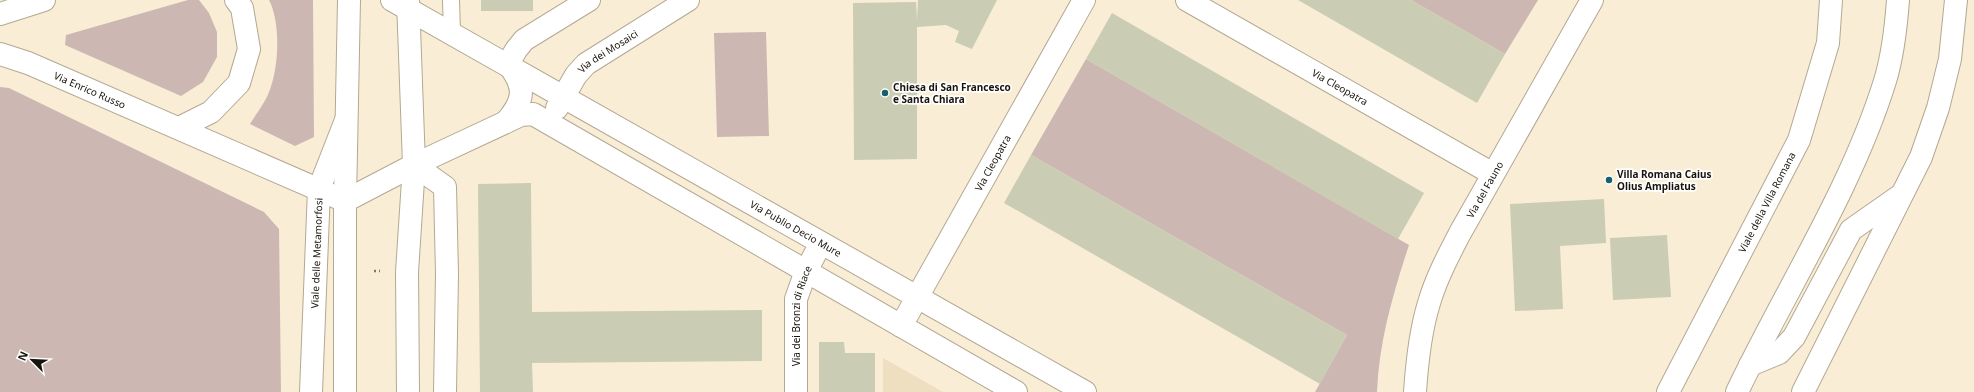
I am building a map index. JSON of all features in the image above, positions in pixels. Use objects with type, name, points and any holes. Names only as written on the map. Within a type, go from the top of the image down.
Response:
[{"type":"street","points":[[0,14],[44,0]]},
{"type":"street","points":[[179,128],[211,112],[239,83],[249,49],[242,8],[236,0]]},
{"type":"street","name":"Viale delle Metamorfosi","points":[[345,392],[345,201],[348,0]]},
{"type":"street","points":[[508,64],[524,40],[589,0]]},
{"type":"street","name":"Via dei Mosaici","points":[[548,123],[576,75],[586,64],[688,0]]},
{"type":"street","name":"Via Cleopatra","points":[[901,326],[1084,0]]},
{"type":"street","name":"Via Cleopatra","points":[[1187,0],[1493,174]]},
{"type":"street","name":"Via del Fauno","points":[[1415,392],[1420,340],[1429,303],[1441,269],[1592,0]]},
{"type":"street","name":"Viale della Villa Romana","points":[[1668,392],[1799,140],[1828,43],[1831,0]]},
{"type":"street","points":[[1737,392],[1847,178],[1869,125],[1885,80],[1896,31],[1898,0]]},
{"type":"street","points":[[1802,392],[1921,157],[1938,108],[1950,59],[1956,0]]},
{"type":"street","points":[[403,3],[414,165],[407,272],[408,392]]},
{"type":"street","name":"Via Publio Decio Mure","points":[[403,3],[452,33],[1085,392]]},
{"type":"street","name":"Via Enrico Russo","points":[[0,54],[28,62],[345,201]]},
{"type":"street","name":"Via Publio Decio Mure","points":[[506,122],[516,110],[520,100],[522,88],[518,78],[508,64]]},
{"type":"street","name":"Via Publio Decio Mure","points":[[345,201],[414,165],[521,115],[533,114],[1016,392]]},
{"type":"street","name":"Viale delle Metamorfosi","points":[[311,392],[319,189],[346,119]]},
{"type":"street","points":[[414,165],[445,187],[447,274],[445,392]]},
{"type":"street","points":[[1750,365],[1779,353],[1794,337],[1851,230],[1901,194]]},
{"type":"street","name":"Via dei Bronzi di Riace","points":[[796,392],[796,299],[806,271],[821,243]]},
{"type":"lane","points":[[451,0],[452,33]]},
{"type":"path","points":[[374,272],[380,271]]},
{"type":"shaded area","points":[[188,0],[199,0],[209,13],[217,32],[217,57],[203,82],[181,96],[65,45],[66,35]]},
{"type":"shaded area","points":[[269,0],[313,0],[314,137],[295,146],[250,124],[267,96],[275,71],[277,58],[277,33],[273,10]]},
{"type":"shaded area","points":[[1411,0],[1538,0],[1505,54]]},
{"type":"shaded area","points":[[766,32],[769,136],[717,137],[714,33]]},
{"type":"shaded area","points":[[1086,59],[1409,245],[1384,336],[1378,373],[1377,392],[1315,392],[1347,335],[1031,155]]},
{"type":"shaded area","points":[[0,87],[9,88],[264,212],[279,229],[281,392],[0,392]]},
{"type":"shaded area","points":[[883,358],[943,392],[883,392]]},
{"type":"building","points":[[481,0],[533,0],[533,11],[481,11]]},
{"type":"building","name":"Chiesa di San Francesco e Santa Chiara","points":[[918,0],[997,0],[972,49],[955,42],[959,31],[946,25],[917,27],[917,159],[854,160],[853,3],[916,2],[917,20]]},
{"type":"building","points":[[1298,0],[1411,0],[1505,54],[1477,103]]},
{"type":"building","points":[[1112,13],[1424,193],[1398,239],[1086,59]]},
{"type":"building","points":[[1031,155],[1347,335],[1320,384],[1004,203]]},
{"type":"building","points":[[531,183],[532,312],[762,310],[762,361],[532,363],[533,392],[480,392],[478,184]]},
{"type":"building","points":[[1604,199],[1606,243],[1560,246],[1563,309],[1515,311],[1510,204]]},
{"type":"building","points":[[1667,235],[1671,297],[1613,300],[1610,238]]},
{"type":"building","points":[[819,342],[844,342],[845,353],[875,353],[875,392],[819,392]]},
{"type":"place","name":"Chiesa di San Francesco e Santa Chiara","points":[[885,93]]},
{"type":"place","name":"Villa Romana Caius Olius Ampliatus","points":[[1609,180]]}]
